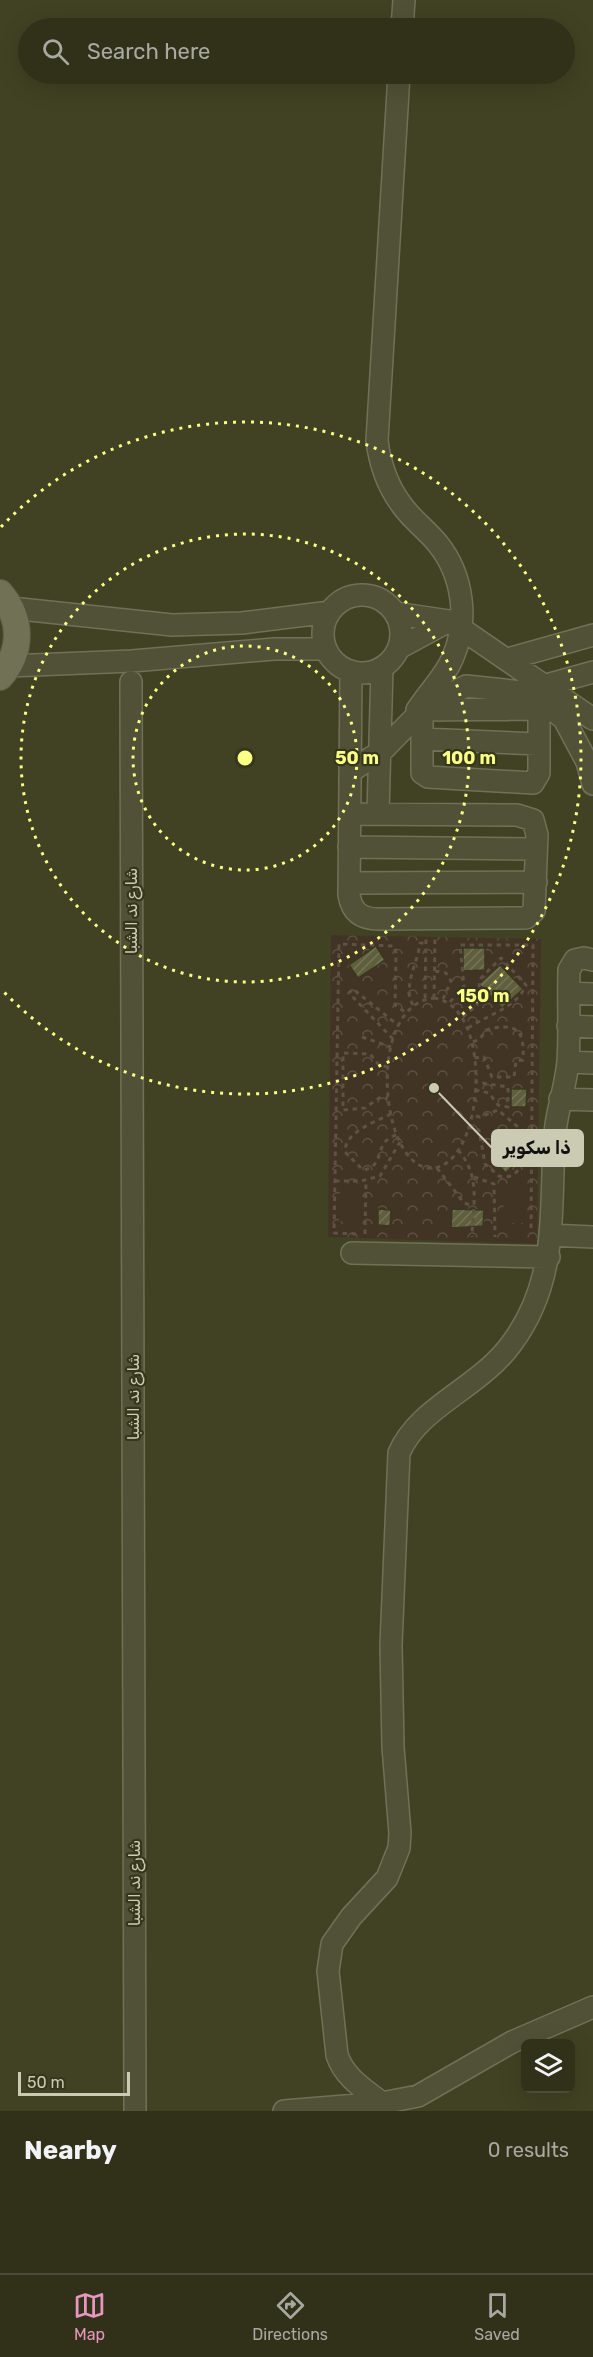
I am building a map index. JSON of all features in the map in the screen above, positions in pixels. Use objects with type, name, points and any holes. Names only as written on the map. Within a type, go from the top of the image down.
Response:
[{"type":"main road","points":[[4,672],[18,638],[6,601]]},
{"type":"street","points":[[403,18],[404,0]]},
{"type":"street","points":[[350,772],[380,753],[417,714],[446,671],[457,645],[455,624],[460,595],[453,569],[440,546],[411,518],[394,495],[382,469],[377,441],[398,84]]},
{"type":"street","points":[[399,648],[401,630],[395,613],[383,600],[366,594],[348,597],[330,612],[323,628],[326,649],[336,663],[351,671],[366,673],[381,668],[399,648],[455,624]]},
{"type":"street","points":[[6,601],[172,625],[254,622],[330,612]]},
{"type":"street","points":[[395,613],[455,624],[508,658],[593,719]]},
{"type":"street","points":[[508,658],[593,635]]},
{"type":"street","points":[[4,672],[274,650],[326,649]]},
{"type":"street","points":[[378,814],[381,668]]},
{"type":"street","points":[[350,814],[526,816],[533,820],[536,827],[534,911],[526,918],[430,924],[362,916],[350,904],[349,883],[351,671]]},
{"type":"street","points":[[546,685],[593,672]]},
{"type":"street","name":"شارع ند الشبا","points":[[130,682],[135,2111]]},
{"type":"street","points":[[417,714],[466,686],[532,693],[564,719],[586,762],[593,784]]},
{"type":"street","points":[[351,710],[380,709]]},
{"type":"street","points":[[532,709],[539,717],[538,778],[529,784],[425,776],[421,769],[422,739],[417,714],[532,709]]},
{"type":"street","points":[[422,739],[539,744]]},
{"type":"street","points":[[350,847],[536,849]]},
{"type":"street","points":[[349,883],[536,882]]},
{"type":"street","points":[[382,2103],[355,2082],[340,2066],[328,1971],[332,1944],[338,1932],[387,1878],[399,1848],[400,1833],[393,1747],[391,1645],[399,1453],[414,1427],[481,1377],[511,1345],[535,1303],[549,1257],[540,1237],[560,1099],[568,1062],[569,970],[572,962],[580,958],[593,960]]},
{"type":"street","points":[[569,993],[593,994]]},
{"type":"street","points":[[568,1026],[593,1027]]},
{"type":"street","points":[[568,1062],[593,1063]]},
{"type":"street","points":[[560,1099],[593,1100]]},
{"type":"street","points":[[540,1237],[593,1237]]},
{"type":"street","points":[[352,1253],[549,1257]]},
{"type":"street","points":[[284,2111],[382,2103],[424,2093],[512,2042],[593,2007]]},
{"type":"path","points":[[425,999],[426,943],[430,924]]},
{"type":"path","points":[[430,924],[435,971],[435,998]]},
{"type":"path","points":[[413,1005],[408,988],[416,968],[420,943],[426,943]]},
{"type":"path","points":[[377,1234],[334,1233],[339,944],[394,946],[396,953],[395,1005],[405,1012]]},
{"type":"path","points":[[450,1002],[464,986],[460,945],[533,945],[540,1237]]},
{"type":"path","points":[[463,1017],[477,1005],[480,979],[501,958],[526,985],[506,1009],[488,1014],[468,1028]]},
{"type":"path","points":[[435,971],[446,973],[451,981],[443,999]]},
{"type":"path","points":[[393,1039],[349,993],[353,989],[399,1026]]},
{"type":"path","points":[[435,998],[450,1002],[463,1017],[472,1043],[475,1083],[472,1115],[458,1150],[445,1164],[437,1168],[417,1165],[405,1152],[391,1114],[388,1098],[388,1067],[391,1047],[405,1012],[425,999],[435,998]]},
{"type":"path","points":[[472,1043],[480,1039],[486,1030],[509,1027],[516,1029],[523,1040],[523,1060],[516,1061],[514,1077],[492,1077],[484,1057],[474,1058]]},
{"type":"path","points":[[362,1037],[391,1047]]},
{"type":"path","points":[[388,1067],[379,1065],[370,1053],[343,1053],[343,1110],[365,1108],[379,1098],[388,1098]]},
{"type":"path","points":[[475,1083],[508,1087],[508,1107],[498,1105],[489,1093],[475,1090]]},
{"type":"path","points":[[468,1127],[479,1131],[485,1164],[499,1176],[509,1176],[524,1163],[528,1141],[521,1130],[498,1110],[480,1117],[472,1115]]},
{"type":"path","points":[[391,1114],[357,1132],[347,1143],[345,1152],[359,1167],[368,1169],[378,1161],[387,1140],[398,1134]]},
{"type":"path","points":[[335,1181],[366,1180],[383,1173],[400,1141]]},
{"type":"path","points":[[458,1150],[470,1166],[474,1177],[472,1237]]},
{"type":"path","points":[[437,1168],[464,1203],[473,1206]]},
{"type":"path","points":[[474,1177],[494,1184],[495,1237]]},
{"type":"path","points":[[365,1234],[366,1180]]},
{"type":"path","points":[[460,1236],[507,1237]]},
{"type":"green space","points":[[331,935],[541,939],[537,1244],[328,1237]]},
{"type":"green space","points":[[340,1189],[361,1190],[360,1222],[339,1221]]},
{"type":"green space","points":[[504,1192],[524,1192],[523,1223],[503,1223]]},
{"type":"building","points":[[376,946],[385,960],[358,978],[349,965]]},
{"type":"building","points":[[463,948],[485,948],[485,970],[463,971]]},
{"type":"building","points":[[500,965],[523,989],[502,1008],[479,984]]},
{"type":"building","points":[[511,1089],[527,1089],[526,1107],[511,1107]]},
{"type":"building","points":[[510,1137],[526,1152],[506,1173],[491,1158]]},
{"type":"building","points":[[378,1209],[391,1210],[390,1226],[378,1225]]},
{"type":"building","points":[[452,1209],[484,1210],[483,1226],[451,1228]]},
{"type":"place","name":"ذا سكوير","points":[[434,1088]]}]
